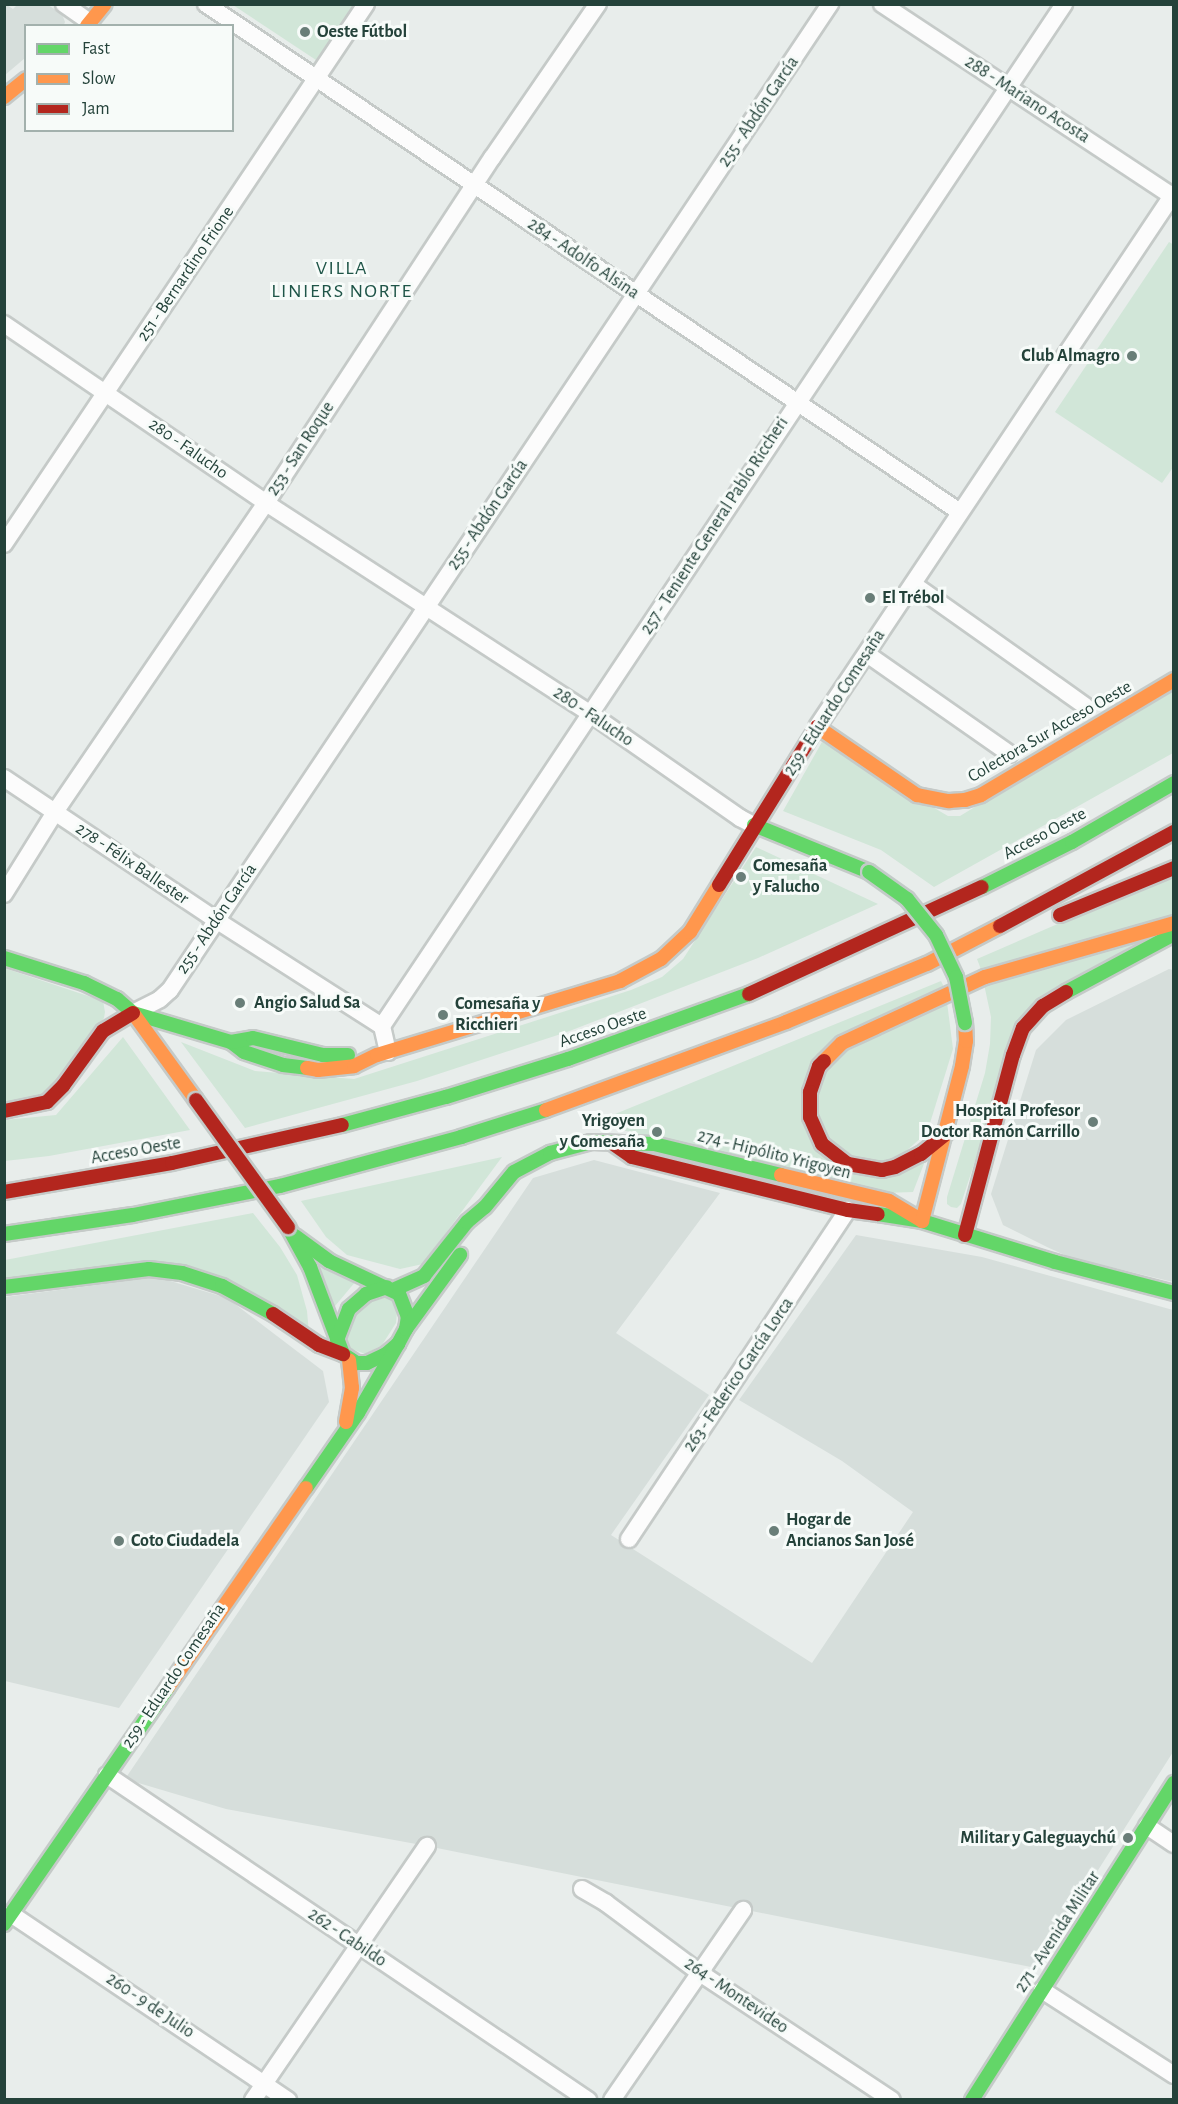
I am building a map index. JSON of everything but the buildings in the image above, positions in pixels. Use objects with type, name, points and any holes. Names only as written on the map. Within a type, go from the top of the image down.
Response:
[{"type":"main road","points":[[89,24],[105,4]]},
{"type":"main road","points":[[4,97],[24,82]]},
{"type":"main road","name":"Colectora Sur Acceso Oeste","points":[[817,728],[917,795],[949,801],[965,800],[981,795],[1173,680]]},
{"type":"main road","name":"259 - Eduardo Comesaña","points":[[383,1054],[620,981],[642,971],[675,948],[690,932],[754,825],[817,728]]},
{"type":"main road","points":[[1072,842],[1173,769]]},
{"type":"main road","name":"Acceso Oeste","points":[[4,1192],[172,1163],[328,1129],[446,1097],[568,1059],[735,999],[947,905],[1072,842],[1173,783]]},
{"type":"main road","name":"280 - Falucho","points":[[754,825],[869,872],[907,899],[936,935],[956,977],[966,1041],[947,1133],[922,1221]]},
{"type":"main road","points":[[927,964],[1073,889],[1173,832]]},
{"type":"main road","points":[[1051,918],[1173,868]]},
{"type":"main road","points":[[947,1133],[921,1154],[895,1167],[882,1170],[848,1164],[833,1155],[822,1144],[810,1117],[810,1092],[819,1066],[842,1043],[985,976],[1173,923]]},
{"type":"main road","points":[[4,1234],[133,1215],[280,1186],[472,1133],[584,1098],[688,1060],[1028,926]]},
{"type":"main road","points":[[966,1235],[1013,1055],[1023,1028],[1031,1017],[1054,999],[1173,934]]},
{"type":"main road","points":[[4,958],[84,983],[117,999],[133,1013],[291,1232],[310,1267],[337,1340],[346,1357]]},
{"type":"main road","points":[[4,1111],[28,1108],[47,1102],[63,1086],[103,1031],[133,1013],[231,1042],[253,1038],[323,1055],[383,1054]]},
{"type":"main road","name":"274 - Hipólito Yrigoyen","points":[[485,1207],[514,1172],[550,1152],[570,1146],[612,1143],[654,1144],[889,1201],[922,1221]]},
{"type":"main road","name":"274 - Hipólito Yrigoyen","points":[[612,1143],[632,1156],[848,1210],[922,1221],[1173,1293]]},
{"type":"main road","points":[[4,1185],[63,1182]]},
{"type":"main road","points":[[337,1340],[343,1319],[349,1309],[366,1293],[390,1289],[424,1276],[467,1222],[485,1207]]},
{"type":"main road","points":[[4,1287],[148,1269],[182,1273],[222,1286],[258,1304],[310,1340],[346,1357],[367,1363],[377,1360],[398,1344],[406,1329],[478,1230],[485,1207]]},
{"type":"main road","points":[[18,1247],[133,1215]]},
{"type":"main road","points":[[291,1232],[328,1262],[390,1289],[404,1301],[408,1317],[406,1329]]},
{"type":"main road","name":"259 - Eduardo Comesaña","points":[[8,1919],[376,1386],[398,1344]]},
{"type":"main road","name":"259 - Eduardo Comesaña","points":[[344,1430],[351,1398],[346,1357]]},
{"type":"main road","name":"271 - Avenida Militar","points":[[972,2100],[1173,1783]]},
{"type":"street","points":[[64,4],[89,24]]},
{"type":"street","name":"284 - Adolfo Alsina","points":[[206,4],[960,512]]},
{"type":"street","name":"251 - Bernardino Frione","points":[[4,544],[366,4]]},
{"type":"street","name":"253 - San Roque","points":[[4,894],[55,812],[266,503],[474,186],[598,4]]},
{"type":"street","name":"255 - Abdón García","points":[[133,1013],[160,999],[170,990],[637,296],[830,4]]},
{"type":"street","name":"288 - Mariano Acosta","points":[[882,4],[1173,195]]},
{"type":"street","name":"257 - Teniente General Pablo Riccheri","points":[[382,1026],[796,403],[1065,4]]},
{"type":"street","name":"259 - Eduardo Comesaña","points":[[817,728],[1173,195]]},
{"type":"street","name":"280 - Falucho","points":[[4,324],[266,503],[591,714],[740,818],[754,825]]},
{"type":"street","points":[[912,584],[1085,706]]},
{"type":"street","points":[[867,654],[1010,754]]},
{"type":"street","name":"278 - Félix Ballester","points":[[4,778],[216,920],[382,1026]]},
{"type":"street","points":[[382,1026],[383,1054]]},
{"type":"street","name":"263 - Federico García Lorca","points":[[628,1539],[848,1210]]},
{"type":"street","name":"262 - Cabildo","points":[[107,1775],[588,2100]]},
{"type":"street","points":[[1147,1826],[1173,1844]]},
{"type":"street","points":[[253,2100],[427,1846]]},
{"type":"street","name":"264 - Montevideo","points":[[582,1889],[606,1903],[700,1973],[892,2100]]},
{"type":"street","points":[[612,2100],[743,1910]]},
{"type":"street","name":"260 - 9 de Julio","points":[[8,1919],[288,2100]]},
{"type":"street","points":[[1042,1990],[1173,2075]]},
{"type":"shaded area","points":[[5,4],[13,9],[17,5],[48,5],[62,14],[64,24],[24,24],[24,59],[5,75]]},
{"type":"shaded area","name":"Hospital Profesor Doctor Ramón Carrillo","points":[[1169,969],[1173,970],[1173,1282],[1069,1257],[1047,1247],[1003,1225],[991,1194],[1036,1050],[1066,1020]]},
{"type":"shaded area","points":[[594,1160],[720,1193],[616,1333],[709,1395],[611,1535],[812,1663],[913,1512],[842,1461],[739,1400],[856,1235],[982,1257],[1173,1310],[1173,1752],[1036,1968],[427,1846],[226,1809],[125,1779],[533,1178]]},
{"type":"shaded area","name":"Coto Ciudadela","points":[[157,1277],[227,1298],[323,1371],[329,1402],[119,1708],[5,1681],[5,1297]]},
{"type":"green space","name":"Oeste Fútbol","points":[[354,4],[316,60],[233,5]]},
{"type":"green space","name":"Club Almagro","points":[[1169,242],[1174,245],[1174,466],[1162,483],[1055,412]]},
{"type":"green space","points":[[1173,687],[1173,753],[934,887],[881,850],[783,811],[822,742],[948,816],[960,816]]},
{"type":"green space","points":[[756,847],[878,904],[758,958],[567,1032],[417,1081],[245,1128],[181,1042],[255,1071],[354,1079],[631,990],[662,977],[683,959]]},
{"type":"green space","points":[[1173,874],[1173,915],[982,972],[977,959]]},
{"type":"green space","points":[[1141,941],[1022,1016],[961,1204],[957,1208],[951,1207],[947,1204],[947,1197],[985,1073],[990,1044],[991,1017],[984,984]]},
{"type":"green space","points":[[4,968],[103,1001],[105,1012],[104,1018],[50,1093],[5,1102]]},
{"type":"green space","points":[[941,981],[946,991],[828,1047],[802,1117],[848,1173],[927,1156],[913,1192],[885,1193],[593,1123]]},
{"type":"green space","points":[[947,1002],[953,1049],[930,1123],[922,1137],[905,1152],[884,1162],[860,1162],[831,1144],[814,1103],[816,1087],[837,1056]]},
{"type":"green space","points":[[123,1037],[190,1130],[49,1156],[5,1161],[4,1120],[56,1115]]},
{"type":"green space","points":[[502,1157],[423,1264],[400,1269],[347,1255],[326,1237],[301,1201]]},
{"type":"green space","points":[[253,1213],[280,1247],[297,1275],[307,1311],[309,1333],[204,1274],[5,1280],[5,1260]]},
{"type":"green space","points":[[311,1256],[356,1281],[330,1312]]},
{"type":"green space","points":[[391,1297],[397,1312],[396,1323],[382,1345],[365,1354],[347,1347],[348,1319],[364,1300]]},
{"type":"traffic: fast","points":[[982,887],[1072,842],[1174,783]]},
{"type":"traffic: fast","points":[[754,825],[869,872]]},
{"type":"traffic: fast","points":[[869,872],[907,899],[936,935],[956,977],[965,1023]]},
{"type":"traffic: fast","points":[[1066,992],[1174,934]]},
{"type":"traffic: fast","points":[[4,958],[84,983],[117,999],[133,1013],[231,1042],[244,1052],[283,1065],[307,1068]]},
{"type":"traffic: fast","points":[[342,1125],[446,1097],[568,1059],[749,994]]},
{"type":"traffic: fast","points":[[231,1042],[253,1038],[323,1055],[348,1055]]},
{"type":"traffic: fast","points":[[4,1234],[133,1215],[280,1186],[461,1137],[546,1110]]},
{"type":"traffic: fast","points":[[393,1290],[424,1276],[467,1222],[485,1207],[514,1172],[550,1153],[591,1142],[654,1144],[781,1175]]},
{"type":"traffic: fast","points":[[878,1214],[922,1221],[1055,1262],[1174,1293]]},
{"type":"traffic: fast","points":[[288,1227],[310,1267],[343,1354],[357,1363],[367,1363],[386,1354],[398,1344],[406,1329],[408,1317],[399,1294],[329,1261],[295,1236]]},
{"type":"traffic: fast","points":[[406,1329],[460,1255]]},
{"type":"traffic: fast","points":[[4,1287],[149,1269],[182,1273],[222,1286],[273,1314]]},
{"type":"traffic: fast","points":[[337,1340],[349,1309],[366,1294],[387,1287]]},
{"type":"traffic: fast","points":[[306,1488],[358,1413],[398,1344]]},
{"type":"traffic: fast","points":[[4,1924],[168,1687]]},
{"type":"traffic: fast","points":[[972,2100],[1174,1783]]},
{"type":"traffic: slow","points":[[89,24],[105,4]]},
{"type":"traffic: slow","points":[[4,97],[24,81]]},
{"type":"traffic: slow","points":[[819,728],[917,795],[949,801],[965,800],[981,795],[1174,680]]},
{"type":"traffic: slow","points":[[307,1068],[318,1070],[354,1066],[377,1055],[620,981],[661,959],[690,932],[719,885]]},
{"type":"traffic: slow","points":[[824,1061],[842,1043],[985,977],[1174,923]]},
{"type":"traffic: slow","points":[[546,1110],[786,1022],[927,964],[1000,926]]},
{"type":"traffic: slow","points":[[133,1013],[196,1100]]},
{"type":"traffic: slow","points":[[922,1221],[962,1066],[966,1041],[965,1023]]},
{"type":"traffic: slow","points":[[781,1175],[889,1201],[922,1221]]},
{"type":"traffic: slow","points":[[346,1422],[352,1388],[349,1360]]},
{"type":"traffic: slow","points":[[168,1687],[306,1488]]},
{"type":"traffic: jam","points":[[719,885],[817,727],[819,728]]},
{"type":"traffic: jam","points":[[1000,926],[1174,832]]},
{"type":"traffic: jam","points":[[1060,915],[1174,868]]},
{"type":"traffic: jam","points":[[749,994],[982,887]]},
{"type":"traffic: jam","points":[[965,1235],[1013,1055],[1023,1028],[1043,1006],[1066,992]]},
{"type":"traffic: jam","points":[[4,1111],[47,1102],[63,1086],[103,1031],[133,1013]]},
{"type":"traffic: jam","points":[[824,1061],[819,1066],[810,1092],[810,1117],[822,1144],[848,1164],[882,1170],[895,1167],[921,1154],[947,1133]]},
{"type":"traffic: jam","points":[[196,1100],[288,1227]]},
{"type":"traffic: jam","points":[[4,1192],[172,1163],[342,1125]]},
{"type":"traffic: jam","points":[[612,1143],[632,1157],[848,1210],[878,1214]]},
{"type":"traffic: jam","points":[[273,1314],[319,1345],[343,1354]]},
{"type":"place","name":"Oeste Fútbol","points":[[305,32]]},
{"type":"place","name":"Club Almagro","points":[[1132,356]]},
{"type":"place","name":"El Trébol","points":[[870,598]]},
{"type":"place","name":"Comesaña y Falucho","points":[[741,877]]},
{"type":"place","name":"Angio Salud Sa","points":[[240,1003]]},
{"type":"place","name":"Comesaña y Ricchieri","points":[[443,1015]]},
{"type":"place","name":"Hospital Profesor Doctor Ramón Carrillo","points":[[1093,1122]]},
{"type":"place","name":"Yrigoyen y Comesaña","points":[[657,1132]]},
{"type":"place","name":"Hogar de Ancianos San José","points":[[774,1531]]},
{"type":"place","name":"Coto Ciudadela","points":[[119,1541]]},
{"type":"place","name":"Militar y Galeguaychú","points":[[1128,1838]]},
{"type":"district","name":"VILLA LINIERS NORTE","points":[[342,280]]}]
